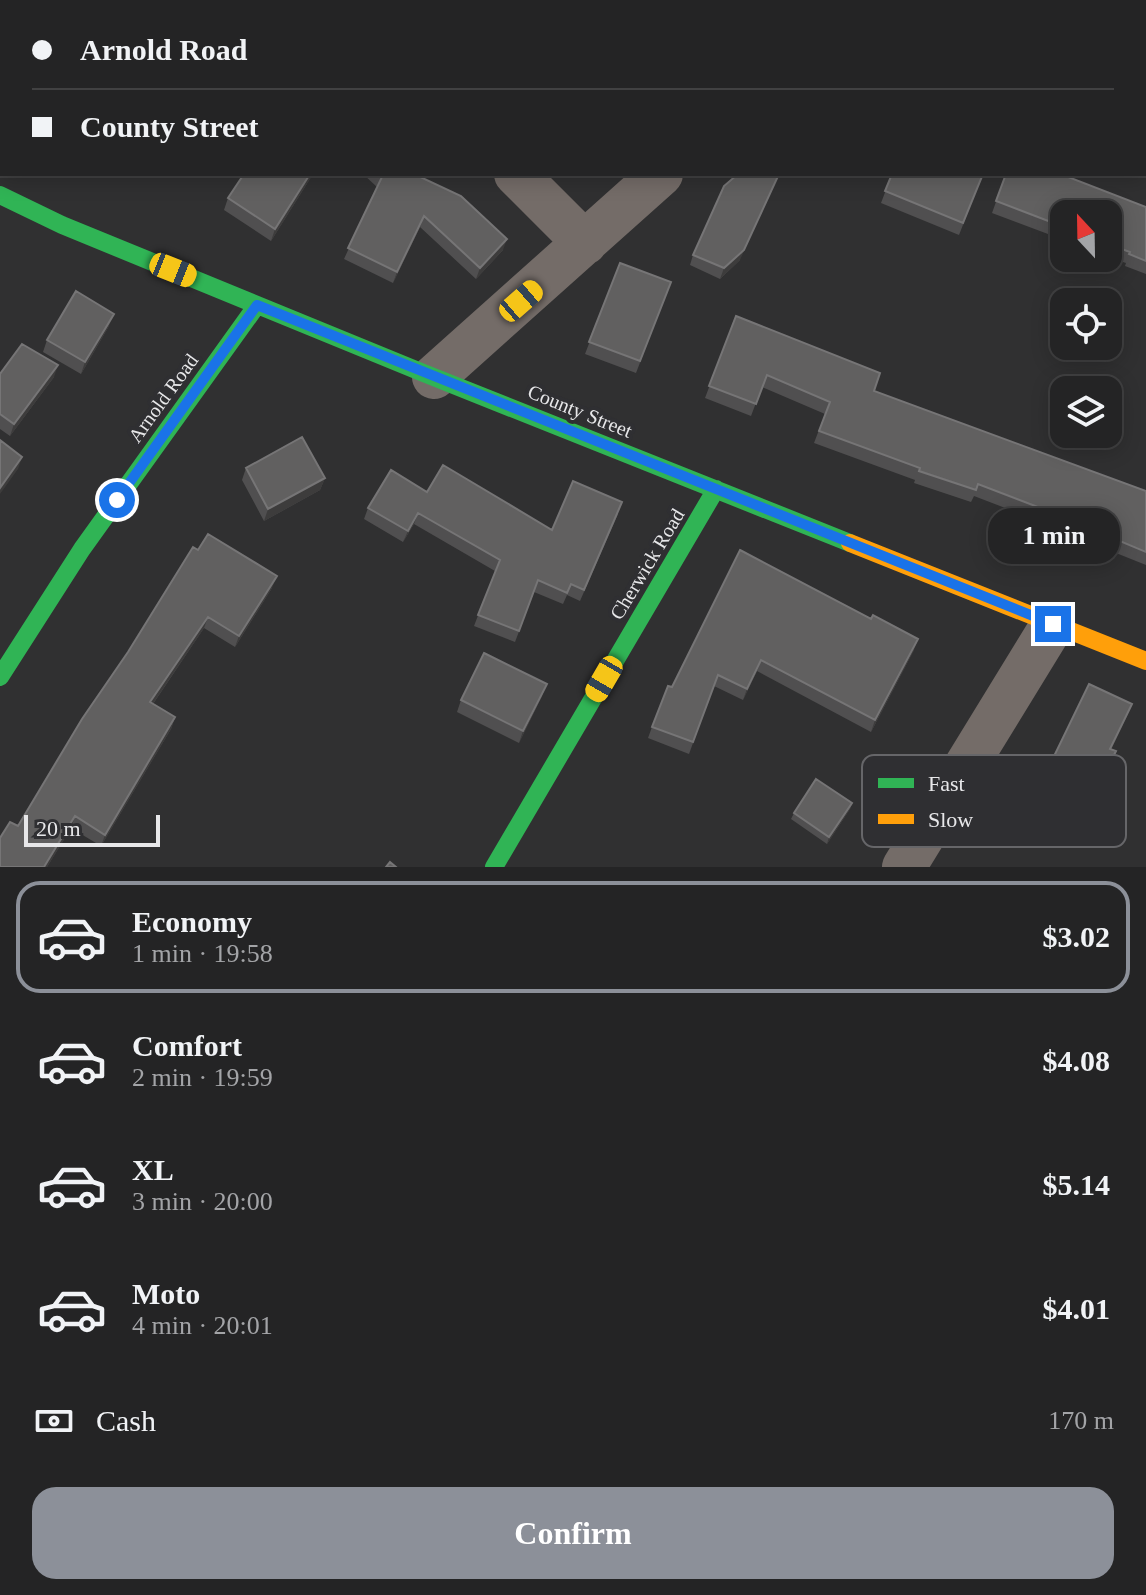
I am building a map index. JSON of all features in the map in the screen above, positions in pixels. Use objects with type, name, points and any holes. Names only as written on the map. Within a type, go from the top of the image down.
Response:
[{"type":"main road","name":"County Street","points":[[0,195],[62,225],[434,377],[1146,661]]},
{"type":"main road","name":"Arnold Road","points":[[0,677],[82,549],[257,305]]},
{"type":"main road","name":"Cherwick Road","points":[[494,867],[716,489]]},
{"type":"street","points":[[518,176],[585,243]]},
{"type":"street","points":[[434,377],[659,176]]},
{"type":"street","points":[[973,755],[1053,624]]},
{"type":"street","points":[[904,867],[916,847]]},
{"type":"building","points":[[243,176],[309,176],[275,229],[228,198]]},
{"type":"building","points":[[418,176],[461,196],[507,239],[480,268],[424,216],[397,272],[348,248],[382,177]]},
{"type":"building","points":[[736,176],[778,176],[744,250],[724,268],[693,255],[724,186]]},
{"type":"building","points":[[891,176],[982,176],[963,223],[885,191]]},
{"type":"building","points":[[1005,176],[1068,176],[1146,207],[1146,261],[1122,249],[1122,200],[1050,200],[1050,222],[996,201]]},
{"type":"building","points":[[620,263],[671,282],[640,361],[589,342]]},
{"type":"building","points":[[76,291],[114,314],[85,362],[47,340]]},
{"type":"building","points":[[736,316],[880,373],[874,391],[1146,491],[1146,552],[1116,537],[978,484],[976,490],[819,431],[830,402],[767,375],[756,404],[709,386]]},
{"type":"building","points":[[22,344],[58,365],[14,424],[0,414],[0,374]]},
{"type":"building","points":[[302,437],[325,478],[268,509],[246,468]]},
{"type":"building","points":[[0,440],[22,457],[0,488]]},
{"type":"building","points":[[443,465],[552,530],[573,481],[622,502],[584,590],[571,584],[567,593],[538,580],[519,631],[478,615],[500,560],[418,513],[408,531],[368,508],[391,470],[427,492]]},
{"type":"building","points":[[208,534],[277,576],[239,636],[208,617],[150,702],[175,717],[105,835],[75,816],[44,867],[0,867],[0,838],[10,822],[18,826],[82,719],[193,547],[198,550]]},
{"type":"building","points":[[740,550],[871,619],[873,615],[918,639],[875,720],[761,660],[747,689],[718,675],[693,742],[652,727],[668,686],[672,687]]},
{"type":"building","points":[[484,653],[547,684],[523,731],[461,700]]},
{"type":"building","points":[[1089,684],[1132,704],[1110,749],[1116,751],[1114,755],[1055,755]]},
{"type":"building","points":[[816,779],[852,803],[829,837],[794,813]]},
{"type":"traffic: fast","points":[[0,195],[62,225],[421,372],[850,543]]},
{"type":"traffic: fast","points":[[0,677],[82,549],[257,305]]},
{"type":"traffic: fast","points":[[494,867],[716,489]]},
{"type":"traffic: slow","points":[[850,543],[1146,661]]},
{"type":"route","points":[[117,500],[257,305],[1053,624]]}]
